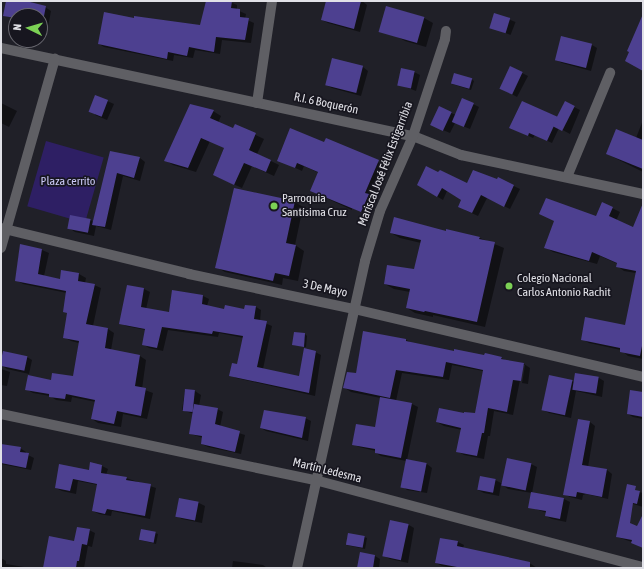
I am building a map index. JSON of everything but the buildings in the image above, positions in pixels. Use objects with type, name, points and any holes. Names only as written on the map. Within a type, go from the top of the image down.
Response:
[{"type":"street","points":[[257,103],[272,1]]},
{"type":"street","name":"Mariscal José Félix Estigarribia","points":[[298,568],[365,261],[380,211],[413,136],[445,38],[446,30]]},
{"type":"street","name":"R.I. 6 Boquerón","points":[[1,48],[413,136],[461,155],[643,194]]},
{"type":"street","points":[[1,248],[3,229],[55,59]]},
{"type":"street","points":[[567,177],[610,72]]},
{"type":"street","name":"3 De Mayo","points":[[3,229],[189,274],[354,309],[643,377]]},
{"type":"street","name":"Martín Ledesma","points":[[1,414],[316,480],[643,567]]},
{"type":"green space","name":"Plaza cerrito","points":[[46,141],[104,158],[85,223],[27,206]]},
{"type":"place","name":"Parroquia Santísima Cruz","points":[[274,206]]},
{"type":"place","name":"Colegio Nacional Carlos Antonio Rachit","points":[[509,286]]}]
